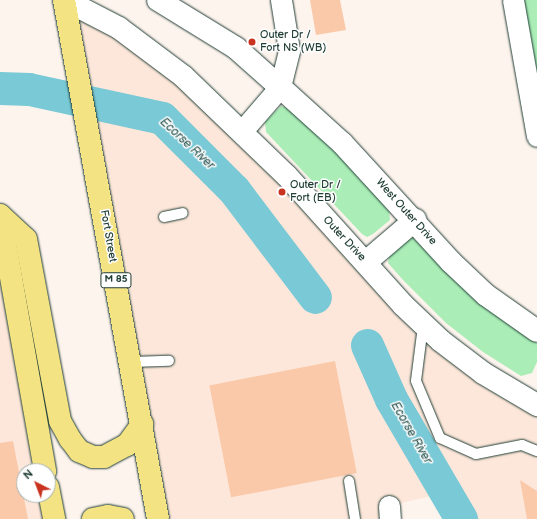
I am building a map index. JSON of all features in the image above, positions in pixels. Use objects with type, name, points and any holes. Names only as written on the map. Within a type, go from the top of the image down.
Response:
[{"type":"main road","name":"Fort Street","points":[[64,0],[91,137],[158,519]]},
{"type":"main road","name":"Outer Drive","points":[[64,0],[119,28],[183,76],[242,131],[423,324],[483,373],[535,400]]},
{"type":"main road","name":"West Outer Drive","points":[[169,3],[236,48],[280,87],[342,143],[415,220],[451,262],[486,295],[537,331]]},
{"type":"main road","points":[[0,215],[26,239],[60,421],[70,439],[79,450],[93,457],[104,457],[128,445],[142,424]]},
{"type":"main road","points":[[0,215],[44,463]]},
{"type":"main road","points":[[366,262],[415,220]]},
{"type":"main road","points":[[51,503],[54,519]]},
{"type":"main road","points":[[93,519],[108,516],[123,519]]},
{"type":"street","points":[[242,131],[280,87],[289,50],[281,0]]},
{"type":"street","points":[[513,0],[537,136]]},
{"type":"lane","points":[[164,217],[183,213]]},
{"type":"lane","points":[[423,324],[416,381],[440,438],[476,454],[522,446],[537,451]]},
{"type":"lane","points":[[131,362],[168,361]]},
{"type":"lane","points":[[349,481],[355,519]]},
{"type":"shaded area","points":[[65,0],[183,76],[403,305],[537,405],[537,519],[461,519],[444,493],[389,506],[390,519],[158,519]]},
{"type":"shaded area","points":[[0,215],[44,463],[16,463],[16,503],[50,503],[54,519],[0,519]]},
{"type":"green space","points":[[522,0],[537,0],[537,84]]},
{"type":"green space","points":[[281,106],[290,109],[322,137],[389,210],[390,220],[367,237],[362,234],[266,132],[265,122]]},
{"type":"green space","points":[[410,237],[416,238],[466,290],[504,321],[537,343],[537,362],[532,373],[521,376],[483,352],[446,323],[403,280],[388,263],[389,257]]},
{"type":"building","points":[[310,0],[340,0],[346,30],[316,35]]},
{"type":"building","points":[[335,361],[357,473],[231,497],[209,385]]},
{"type":"building","points":[[13,441],[17,463],[16,463],[16,503],[25,503],[28,519],[0,519],[0,443]]},
{"type":"building","points":[[520,480],[537,491],[537,519],[527,519]]},
{"type":"waterway","name":"Ecorse River","points":[[0,88],[29,89],[162,118],[234,190],[315,297]]},
{"type":"waterway","name":"Ecorse River","points":[[367,345],[391,399],[461,519]]},
{"type":"place","name":"Outer Dr / Fort NS (WB)","points":[[252,42]]},
{"type":"place","name":"Outer Dr / Fort (EB)","points":[[282,192]]}]
